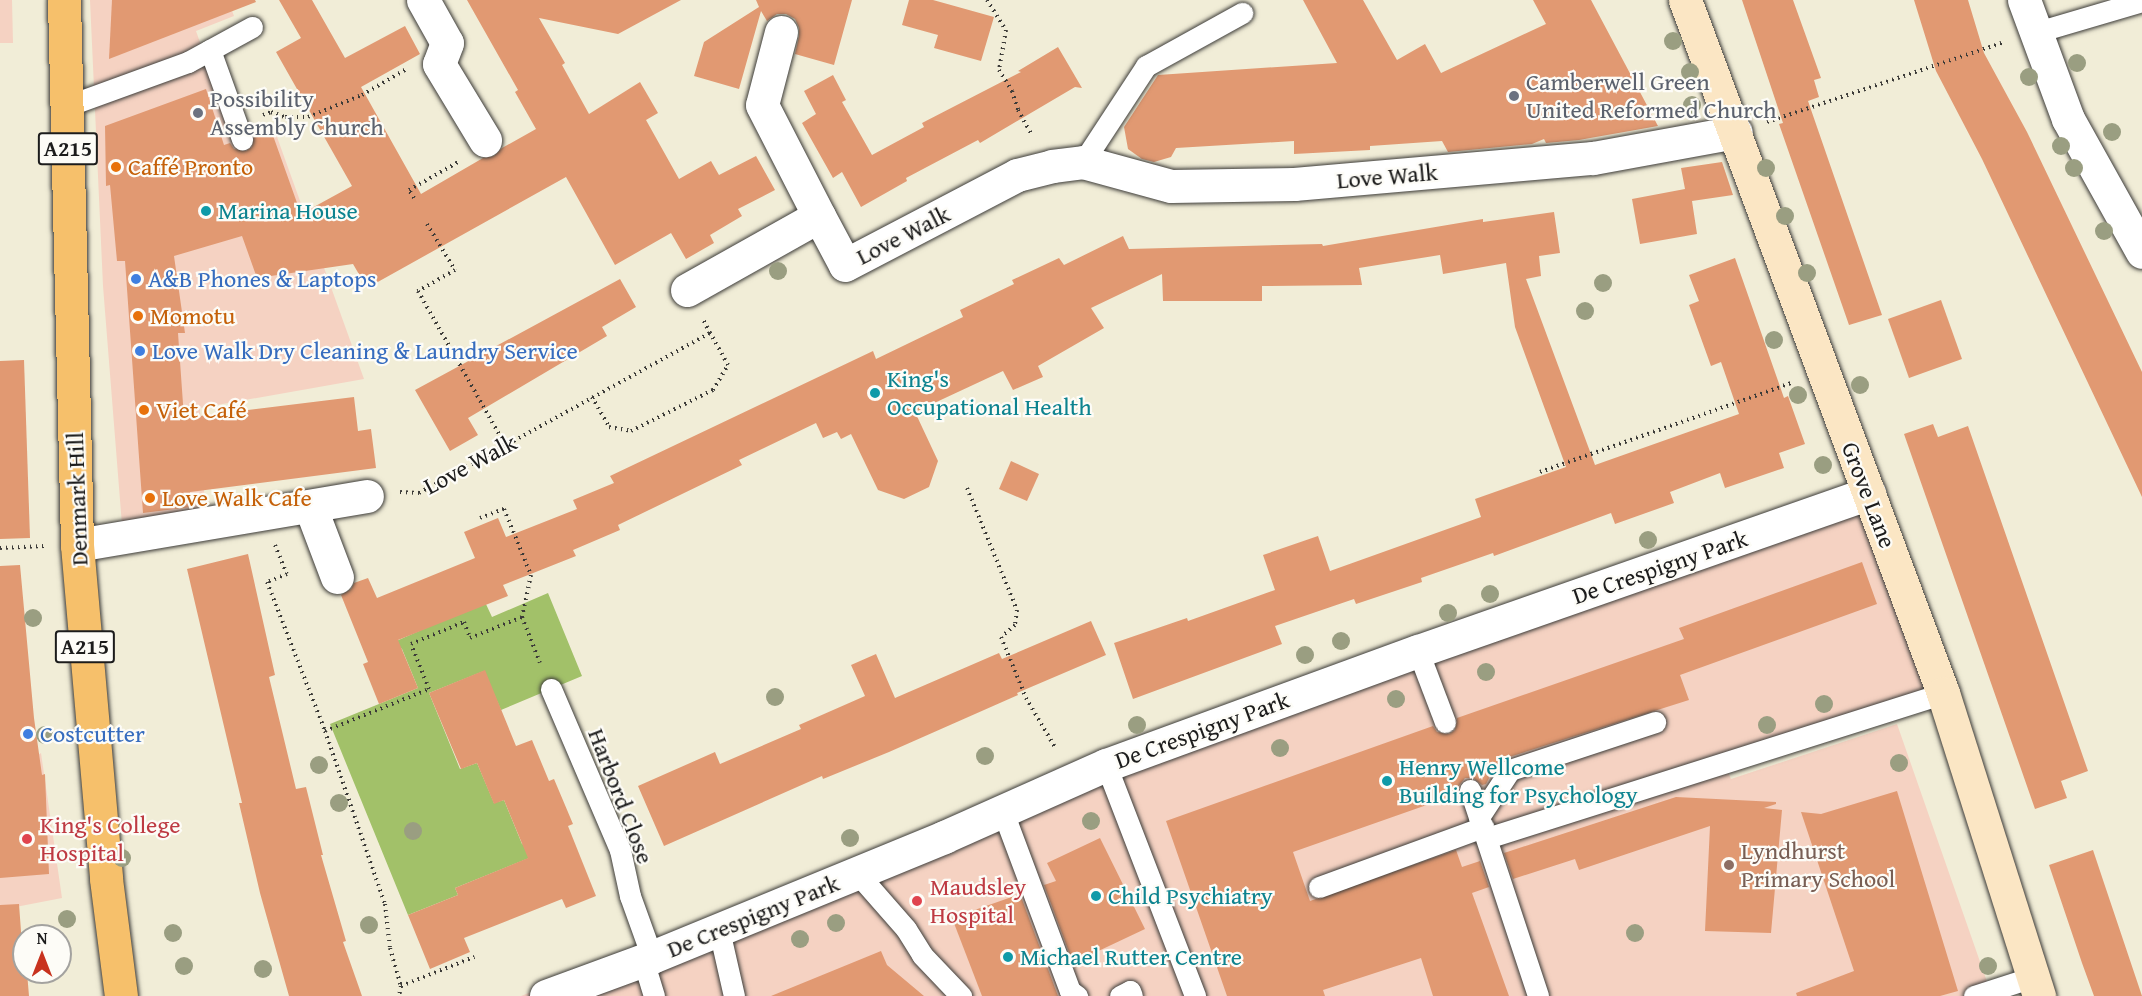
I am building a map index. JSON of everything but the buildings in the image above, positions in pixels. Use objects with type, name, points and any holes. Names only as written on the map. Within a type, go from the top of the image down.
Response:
[{"type":"main road","name":"Denmark Hill","points":[[64,0],[76,545],[106,879],[121,996]]},
{"type":"street","points":[[423,0],[447,43],[439,64],[485,140]]},
{"type":"street","name":"Grove Lane","points":[[1685,0],[1943,693],[2036,986]]},
{"type":"street","points":[[2024,0],[2068,119],[2142,252]]},
{"type":"street","points":[[687,290],[819,216],[762,105],[781,32]]},
{"type":"street","name":"Love Walk","points":[[819,216],[845,265],[1017,175],[1067,164],[1171,186],[1294,184],[1593,158],[1736,132]]},
{"type":"street","name":"De Crespigny Park","points":[[546,996],[647,959],[1003,813],[1106,765],[1418,651],[1869,493]]},
{"type":"street","points":[[76,545],[367,496]]},
{"type":"street","points":[[310,506],[337,577]]},
{"type":"lane","points":[[2037,32],[2142,1]]},
{"type":"lane","points":[[1067,164],[1146,66],[1242,14]]},
{"type":"lane","points":[[67,106],[188,62],[252,27]]},
{"type":"lane","points":[[210,50],[239,132]]},
{"type":"lane","points":[[1418,651],[1445,722]]},
{"type":"lane","name":"Harbord Close","points":[[551,689],[620,850],[654,996]]},
{"type":"lane","points":[[1319,887],[1483,827],[1943,693]]},
{"type":"lane","points":[[1483,827],[1510,770],[1655,722]]},
{"type":"lane","points":[[1106,765],[1195,996]]},
{"type":"lane","points":[[1470,790],[1538,996]]},
{"type":"lane","points":[[1003,813],[1070,991],[1077,996]]},
{"type":"lane","points":[[857,873],[906,929],[922,955],[961,996]]},
{"type":"lane","points":[[719,930],[734,996]]},
{"type":"lane","points":[[1974,996],[2036,986]]},
{"type":"lane","points":[[1120,996],[1130,991],[1132,996]]},
{"type":"path","points":[[987,0],[1006,30],[999,70],[1012,91],[1018,110],[1067,164]]},
{"type":"path","points":[[1736,132],[2037,32]]},
{"type":"path","points":[[239,132],[271,112],[285,117],[308,117],[362,95],[417,63],[439,64]]},
{"type":"path","points":[[414,198],[409,190],[488,146],[485,140]]},
{"type":"path","points":[[427,224],[455,270],[418,291],[505,445]]},
{"type":"path","points":[[592,398],[609,427],[631,431],[713,390],[728,365],[687,290]]},
{"type":"path","name":"Love Walk","points":[[367,496],[393,492],[419,493],[710,333]]},
{"type":"path","points":[[1540,472],[1822,372]]},
{"type":"path","points":[[967,488],[1017,610],[1016,625],[1001,637],[1026,698],[1074,779]]},
{"type":"path","points":[[480,518],[504,509],[531,575],[522,617],[551,689]]},
{"type":"path","points":[[263,513],[287,574],[267,582],[326,731],[385,904],[390,948],[401,986],[399,996]]},
{"type":"path","points":[[0,548],[76,545]]},
{"type":"path","points":[[326,731],[429,689],[411,644],[464,622],[470,638],[522,617]]},
{"type":"path","points":[[401,986],[474,957]]},
{"type":"shaded area","points":[[0,0],[12,0],[13,43],[0,43]]},
{"type":"shaded area","points":[[90,0],[228,0],[234,16],[196,31],[233,135],[272,123],[364,379],[200,408],[205,511],[122,525],[103,286]]},
{"type":"shaded area","points":[[1869,493],[1943,693],[1724,763],[1731,779],[1897,724],[1992,996],[521,996],[1073,779]]},
{"type":"shaded area","name":"King's College Hospital","points":[[41,753],[62,898],[0,910],[0,781]]},
{"type":"green space","points":[[548,593],[582,676],[501,710],[484,671],[429,693],[460,769],[477,763],[494,803],[504,800],[522,844],[544,852],[455,888],[458,895],[408,915],[330,724],[418,688],[402,649],[394,642],[485,602],[492,617]]},
{"type":"place","name":"Camberwell Green United Reformed Church","points":[[1514,96]]},
{"type":"place","name":"Possibility Assembly Church","points":[[198,113]]},
{"type":"place","name":"Caffé Pronto","points":[[116,167]]},
{"type":"place","name":"Marina House","points":[[206,211]]},
{"type":"place","name":"A&B Phones & Laptops","points":[[136,279]]},
{"type":"place","name":"Momotu","points":[[138,316]]},
{"type":"place","name":"Love Walk Dry Cleaning & Laundry Service","points":[[140,351]]},
{"type":"place","name":"King's Occupational Health","points":[[875,393]]},
{"type":"place","name":"Viet Café","points":[[144,410]]},
{"type":"place","name":"Love Walk Cafe","points":[[150,498]]},
{"type":"place","name":"Costcutter","points":[[28,734]]},
{"type":"place","name":"Henry Wellcome Building for Psychology","points":[[1387,781]]},
{"type":"place","name":"King's College Hospital","points":[[27,839]]},
{"type":"place","name":"Lyndhurst Primary School","points":[[1729,865]]},
{"type":"place","name":"Child Psychiatry","points":[[1096,896]]},
{"type":"place","name":"Maudsley Hospital","points":[[917,901]]},
{"type":"place","name":"Michael Rutter Centre","points":[[1008,957]]}]
